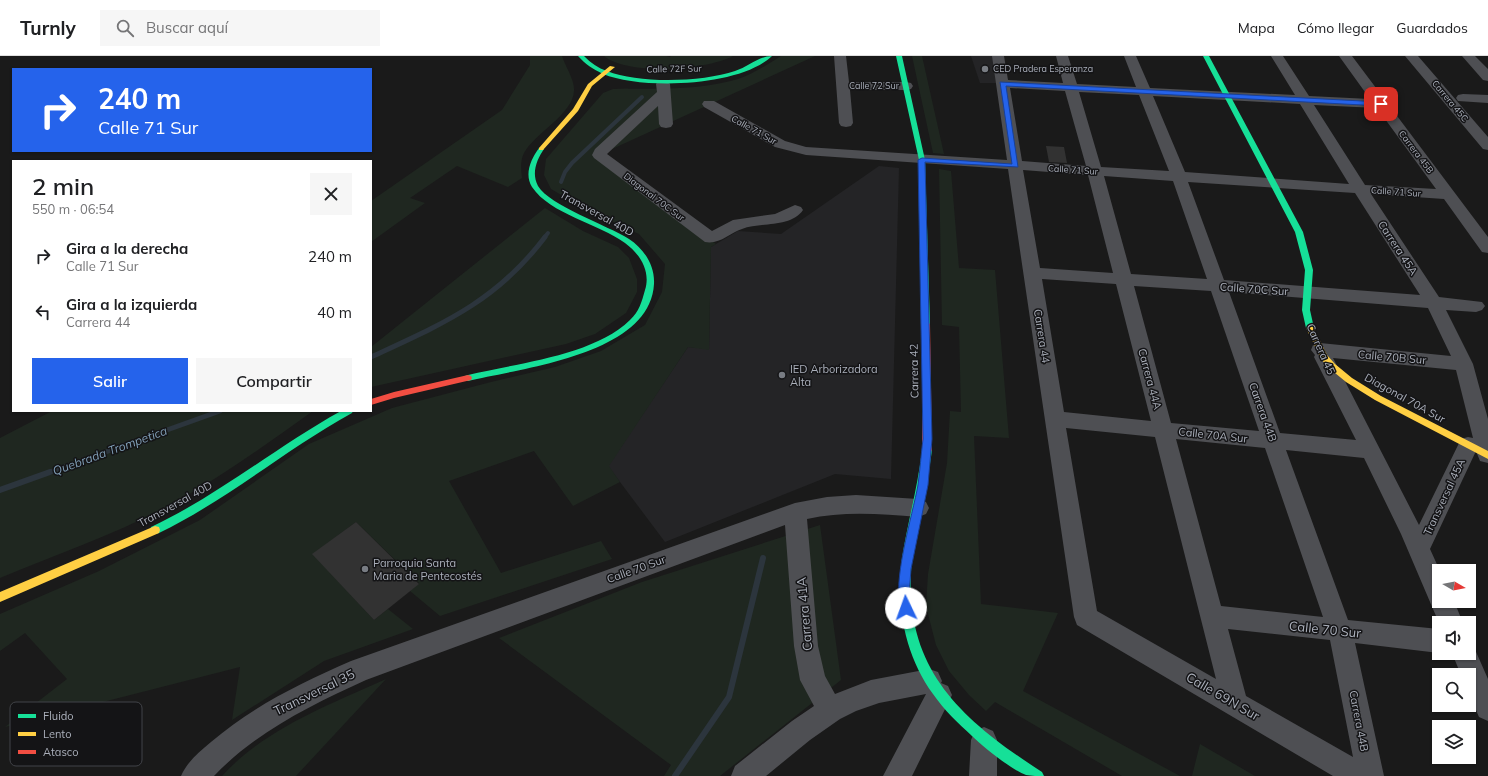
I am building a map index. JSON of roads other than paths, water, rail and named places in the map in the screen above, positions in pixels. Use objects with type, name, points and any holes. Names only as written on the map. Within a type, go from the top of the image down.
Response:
[{"type":"street","name":"Calle 72F Sur","points":[[580,56],[588,64],[663,87],[692,80],[724,76],[750,68],[769,56]]},
{"type":"street","name":"Calle 72F Sur","points":[[592,56],[608,70],[638,73],[678,74],[705,71],[737,63]]},
{"type":"street","points":[[840,56],[846,123]]},
{"type":"street","name":"Carrera 42","points":[[899,56],[922,160],[928,439],[924,478],[906,569],[904,595],[910,638],[934,688],[966,726],[984,740],[1038,776]]},
{"type":"street","name":"Carrera 44","points":[[998,56],[1086,617]]},
{"type":"street","name":"Carrera 44A","points":[[1062,56],[1095,171],[1235,703]]},
{"type":"street","name":"Carrera 44B","points":[[1130,56],[1179,177],[1340,630],[1370,776]]},
{"type":"street","name":"Carrera 45","points":[[1206,56],[1299,232],[1305,252],[1309,274],[1309,292],[1306,306],[1308,321],[1320,350],[1420,549],[1432,577]]},
{"type":"street","name":"Carrera 45A","points":[[1277,56],[1306,100],[1360,189],[1434,303],[1464,364],[1487,455]]},
{"type":"street","name":"Carrera 45B","points":[[1345,56],[1488,248]]},
{"type":"street","name":"Carrera 45C","points":[[1412,56],[1488,146]]},
{"type":"street","points":[[1468,56],[1488,77]]},
{"type":"street","name":"Transversal 40D","points":[[372,402],[394,395],[574,354],[600,344],[621,332],[640,315],[649,296],[651,283],[647,263],[643,256],[629,243],[619,237],[551,202],[537,189],[532,176],[532,164],[534,158],[576,110],[590,85],[608,70]]},
{"type":"street","points":[[1002,84],[1381,104]]},
{"type":"street","name":"Calle 72 Sur","points":[[842,86],[906,86]]},
{"type":"street","points":[[663,87],[666,124]]},
{"type":"street","name":"Diagonal 70C Sur","points":[[663,87],[600,152],[599,155],[711,238],[739,224],[779,218],[795,210]]},
{"type":"street","points":[[1464,98],[1488,99]]},
{"type":"street","name":"Calle 71 Sur","points":[[709,104],[770,139],[790,148],[818,152],[1449,195]]},
{"type":"street","name":"Calle 70C Sur","points":[[1032,273],[1309,292],[1476,306]]},
{"type":"street","name":"Calle 70B Sur","points":[[1320,350],[1464,364]]},
{"type":"street","name":"Diagonal 70A Sur","points":[[1320,350],[1331,365],[1358,386],[1487,455]]},
{"type":"street","name":"Transversal 40D","points":[[0,597],[163,527],[207,503],[344,412]]},
{"type":"street","name":"Calle 70A Sur","points":[[1055,419],[1371,450]]},
{"type":"street","name":"Transversal 45A","points":[[1420,549],[1468,446]]},
{"type":"street","name":"Calle 70 Sur","points":[[360,670],[795,512],[830,505],[853,504],[918,508]]},
{"type":"street","name":"Carrera 41A","points":[[795,512],[806,646],[813,680],[830,710]]},
{"type":"street","name":"Calle 70 Sur","points":[[1212,616],[1432,640]]},
{"type":"street","name":"Calle 69N Sur","points":[[1086,617],[1359,776]]},
{"type":"street","points":[[1467,660],[1488,708]]},
{"type":"street","name":"Transversal 35","points":[[195,776],[228,746],[273,711],[314,690],[360,670]]},
{"type":"street","points":[[745,776],[808,724],[830,710],[863,695],[887,689],[934,688],[897,776]]},
{"type":"street","points":[[983,776],[984,740]]},
{"type":"waterway","name":"Quebrada Trompetica","points":[[561,182],[565,172],[572,163],[642,97]]},
{"type":"waterway","name":"Quebrada Trompetica","points":[[544,238],[548,233]]},
{"type":"waterway","name":"Quebrada Trompetica","points":[[372,357],[444,322],[487,295],[507,279],[545,237]]},
{"type":"waterway","name":"Quebrada Trompetica","points":[[47,473],[217,412]]},
{"type":"waterway","name":"Quebrada Trompetica","points":[[0,490],[50,472]]},
{"type":"waterway","points":[[675,776],[729,697],[763,558]]},
{"type":"place","name":"CED Pradera Esperanza","points":[[985,69]]},
{"type":"place","name":"IED Arborizadora Alta","points":[[782,375]]},
{"type":"place","name":"Parroquia Santa Maria de Pentecostés","points":[[365,569]]}]
